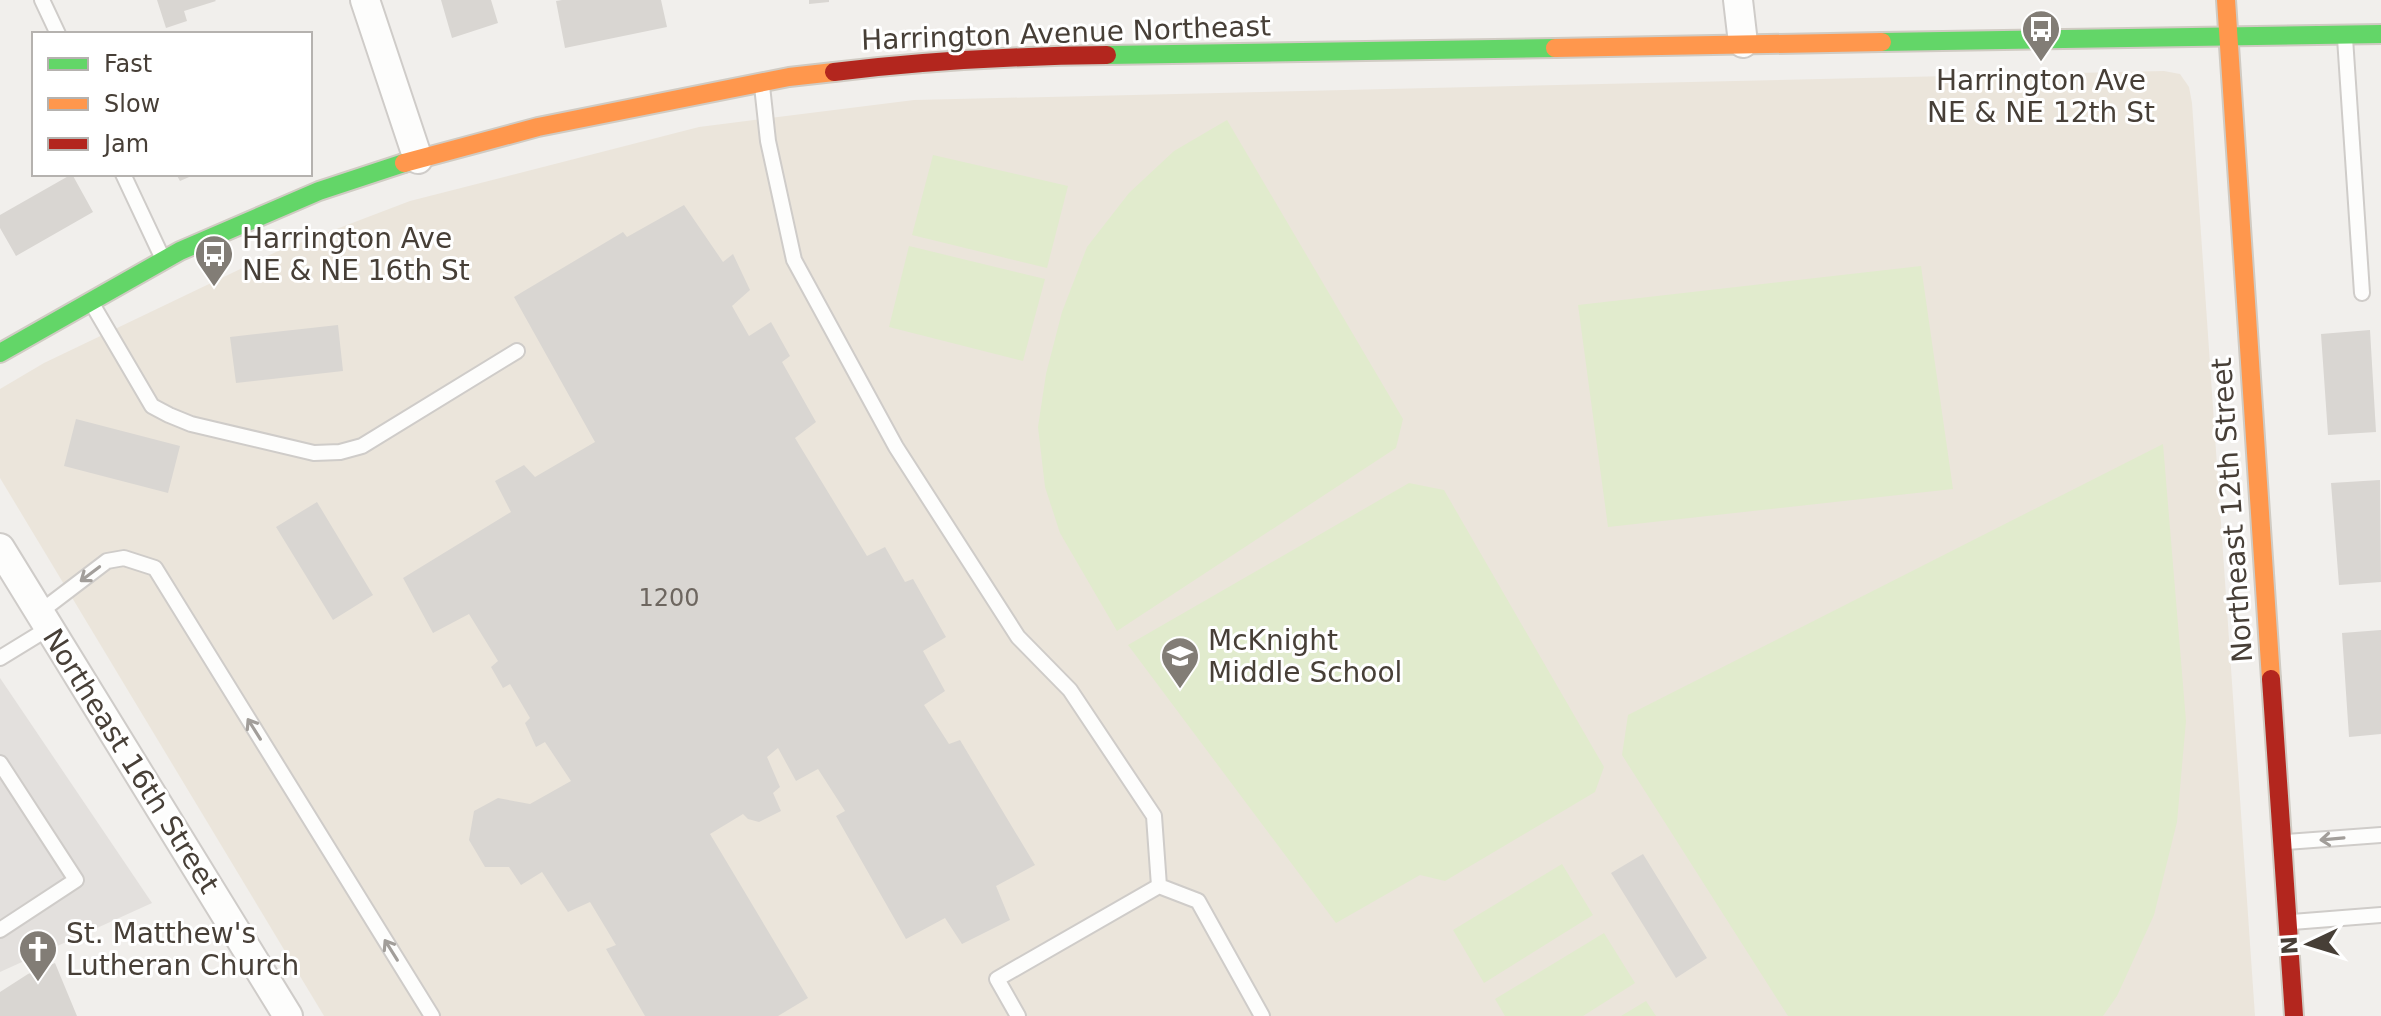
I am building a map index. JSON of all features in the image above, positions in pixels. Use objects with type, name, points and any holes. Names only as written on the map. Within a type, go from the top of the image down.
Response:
[{"type":"street","points":[[365,0],[418,159]]},
{"type":"street","points":[[1738,0],[1743,43]]},
{"type":"street","name":"Northeast 12th Street","points":[[2226,0],[2294,1016]]},
{"type":"street","name":"Harrington Avenue Northeast","points":[[0,353],[180,251],[319,191],[418,159],[538,127],[789,77],[882,66],[1036,56],[2381,34]]},
{"type":"street","name":"Northeast 16th Street","points":[[0,548],[288,1016]]},
{"type":"lane","points":[[42,0],[57,32]]},
{"type":"lane","points":[[2345,35],[2362,293]]},
{"type":"lane","points":[[761,83],[768,141],[794,260],[896,447],[1018,637],[1070,690],[1154,816],[1159,886]]},
{"type":"lane","points":[[124,176],[163,260]]},
{"type":"lane","points":[[91,301],[152,406],[191,424],[314,453],[340,452],[362,446],[517,351]]},
{"type":"lane","points":[[0,658],[107,561],[124,558],[155,568],[432,1016]]},
{"type":"lane","points":[[0,930],[76,880],[2,771]]},
{"type":"lane","points":[[2282,843],[2381,835]]},
{"type":"lane","points":[[1018,1016],[997,979],[1159,886]]},
{"type":"lane","points":[[1159,886],[1198,901],[1262,1016]]},
{"type":"lane","points":[[2287,922],[2381,915]]},
{"type":"shaded area","name":"McKnight Middle School","points":[[2164,71],[2180,74],[2189,87],[2192,103],[2255,1016],[324,1016],[0,478],[0,389],[44,363],[276,252],[410,201],[699,127],[914,100]]},
{"type":"shaded area","points":[[0,678],[152,903],[0,972]]},
{"type":"green space","points":[[1227,120],[1403,419],[1396,448],[1117,631],[1060,533],[1045,487],[1038,427],[1046,374],[1062,312],[1087,247],[1129,193],[1174,151]]},
{"type":"green space","points":[[933,155],[1068,186],[1047,268],[912,235]]},
{"type":"green space","points":[[909,246],[1045,279],[1023,361],[889,327]]},
{"type":"green space","points":[[1921,266],[1953,489],[1608,527],[1578,305]]},
{"type":"green space","points":[[2163,444],[2186,721],[2177,822],[2154,915],[2117,996],[2103,1016],[1788,1016],[1622,755],[1628,715]]},
{"type":"green space","points":[[1409,483],[1444,490],[1604,767],[1595,792],[1445,881],[1420,875],[1336,923],[1128,645]]},
{"type":"green space","points":[[1562,864],[1593,915],[1484,983],[1453,930]]},
{"type":"green space","points":[[1604,933],[1635,983],[1583,1016],[1505,1016],[1495,999]]},
{"type":"green space","points":[[1646,1001],[1656,1016],[1621,1016]]},
{"type":"building","points":[[157,0],[216,1],[184,11],[187,21],[166,28]]},
{"type":"building","points":[[441,0],[491,0],[498,23],[452,38]]},
{"type":"building","points":[[661,0],[667,27],[565,48],[556,1]]},
{"type":"building","points":[[809,0],[829,0],[829,2],[809,4]]},
{"type":"building","points":[[68,176],[73,176],[93,212],[16,256],[0,228],[0,215]]},
{"type":"building","points":[[684,205],[723,262],[733,254],[750,290],[732,306],[749,336],[771,322],[790,356],[782,362],[816,422],[795,438],[867,556],[885,547],[905,582],[913,579],[946,637],[923,651],[945,691],[924,705],[949,744],[960,740],[1035,865],[996,886],[1010,920],[962,944],[945,918],[906,939],[836,816],[845,811],[818,769],[796,781],[778,748],[767,757],[780,787],[773,793],[781,811],[759,822],[743,814],[710,834],[808,998],[778,1016],[645,1016],[606,949],[616,945],[590,902],[568,912],[542,872],[521,885],[509,867],[485,867],[469,840],[474,811],[498,798],[530,804],[571,781],[545,742],[536,747],[525,723],[530,718],[510,684],[503,688],[491,667],[498,661],[469,614],[433,633],[403,578],[511,512],[495,481],[524,465],[535,477],[595,442],[514,297],[623,232],[627,237]]},
{"type":"building","points":[[338,325],[343,371],[236,383],[230,337]]},
{"type":"building","points":[[2370,330],[2376,432],[2328,435],[2321,334]]},
{"type":"building","points":[[76,419],[180,446],[168,493],[64,466]]},
{"type":"building","points":[[2380,480],[2381,582],[2339,585],[2331,483]]},
{"type":"building","points":[[317,502],[373,595],[333,620],[276,527]]},
{"type":"building","points":[[2381,630],[2381,734],[2349,737],[2342,633]]},
{"type":"building","points":[[1643,854],[1707,958],[1676,978],[1611,873]]},
{"type":"building","name":"St. Matthew's Lutheran Church","points":[[55,963],[77,1016],[0,1016],[0,992],[28,974]]},
{"type":"traffic: fast","points":[[1882,42],[2381,34]]},
{"type":"traffic: fast","points":[[1107,55],[1555,48]]},
{"type":"traffic: fast","points":[[0,353],[180,251],[319,191],[404,163]]},
{"type":"traffic: slow","points":[[2226,0],[2271,679]]},
{"type":"traffic: slow","points":[[1555,48],[1882,42]]},
{"type":"traffic: slow","points":[[404,163],[538,127],[789,77],[834,72]]},
{"type":"traffic: jam","points":[[834,72],[970,60],[1107,55]]},
{"type":"traffic: jam","points":[[2271,679],[2294,1016]]},
{"type":"place","name":"Harrington Ave NE & NE 12th St","points":[[2041,63]]},
{"type":"place","name":"Harrington Ave NE & NE 16th St","points":[[214,288]]},
{"type":"place","name":"McKnight Middle School","points":[[1180,690]]},
{"type":"place","name":"St. Matthew's Lutheran Church","points":[[38,983]]}]
